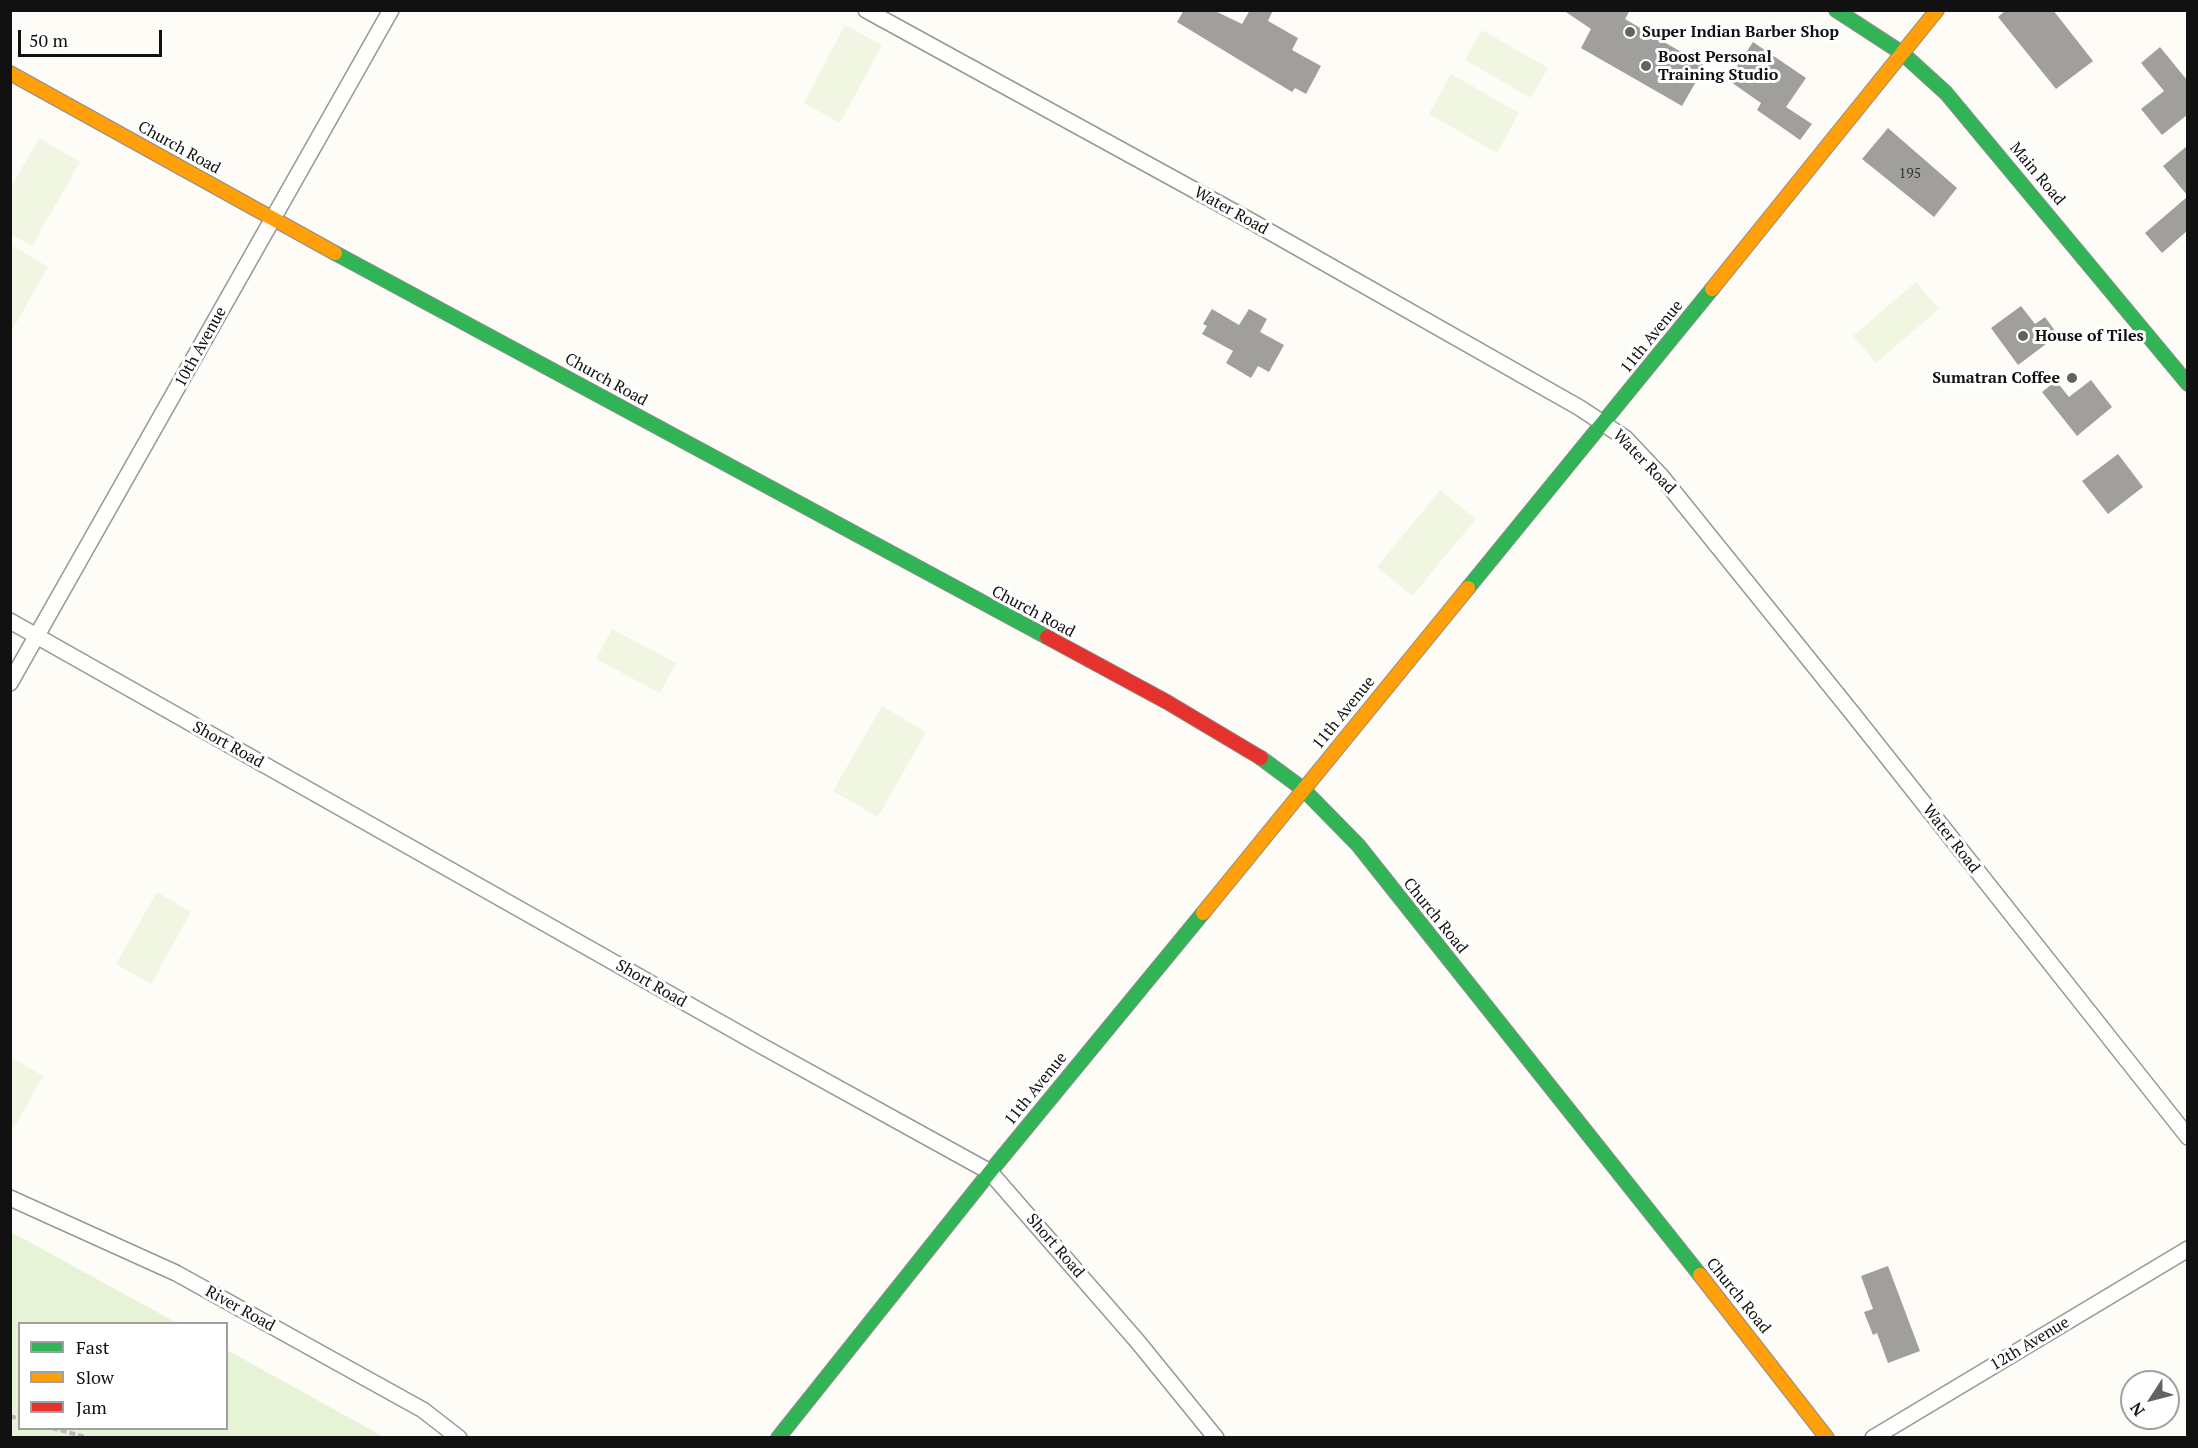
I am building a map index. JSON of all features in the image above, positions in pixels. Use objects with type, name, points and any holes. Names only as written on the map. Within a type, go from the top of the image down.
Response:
[{"type":"street","name":"10th Avenue","points":[[10,683],[392,10]]},
{"type":"street","name":"Water Road","points":[[866,10],[1144,162],[1604,423],[1626,438],[1661,476],[2187,1137]]},
{"type":"street","name":"Main Road","points":[[1836,10],[1902,53],[1946,93],[2007,163],[2187,384]]},
{"type":"street","name":"11th Avenue","points":[[778,1437],[990,1172],[1604,423],[1937,10]]},
{"type":"street","name":"Church Road","points":[[10,73],[273,219],[1167,702],[1262,759],[1303,789],[1358,845],[1827,1437]]},
{"type":"street","name":"Short Road","points":[[10,621],[760,1046],[990,1172],[1138,1342],[1216,1437]]},
{"type":"street","name":"River Road","points":[[10,1198],[176,1273],[423,1410],[459,1437]]},
{"type":"street","name":"12th Avenue","points":[[1873,1437],[2187,1250]]},
{"type":"path","points":[[60,1430],[89,1437]]},
{"type":"green space","points":[[845,25],[882,45],[840,123],[804,103]]},
{"type":"green space","points":[[1482,30],[1548,68],[1531,98],[1465,60]]},
{"type":"green space","points":[[1451,74],[1519,113],[1497,153],[1429,114]]},
{"type":"green space","points":[[39,138],[80,162],[32,246],[11,234],[11,187]]},
{"type":"green space","points":[[11,245],[48,267],[11,332]]},
{"type":"green space","points":[[1916,282],[1939,309],[1876,363],[1853,336]]},
{"type":"green space","points":[[1440,490],[1476,519],[1412,596],[1377,567]]},
{"type":"green space","points":[[612,629],[676,663],[660,693],[596,659]]},
{"type":"green space","points":[[882,706],[926,732],[878,817],[833,791]]},
{"type":"green space","points":[[157,892],[191,912],[151,984],[116,964]]},
{"type":"green space","points":[[11,1057],[43,1076],[11,1133]]},
{"type":"green space","points":[[11,1232],[175,1322],[18,1322],[18,1430],[228,1430],[228,1351],[384,1437],[11,1437]]},
{"type":"building","points":[[1184,10],[1213,10],[1242,24],[1250,10],[1273,10],[1268,21],[1298,38],[1292,50],[1321,66],[1306,94],[1295,88],[1292,92],[1177,22]]},
{"type":"building","points":[[1563,10],[1630,10],[1625,19],[1705,66],[1682,106],[1581,48],[1591,29]]},
{"type":"building","points":[[2006,10],[2053,10],[2093,61],[2056,89],[1998,17]]},
{"type":"building","points":[[1753,42],[1806,78],[1786,107],[1812,124],[1800,140],[1757,110],[1761,103],[1728,80]]},
{"type":"building","points":[[2160,47],[2187,80],[2187,115],[2162,135],[2141,109],[2164,91],[2141,63]]},
{"type":"building","points":[[1888,128],[1957,188],[1934,217],[1862,159]]},
{"type":"building","points":[[2187,146],[2187,195],[2163,166]]},
{"type":"building","points":[[2187,197],[2187,231],[2162,253],[2145,233]]},
{"type":"building","points":[[2021,306],[2035,324],[2045,317],[2058,335],[2018,365],[1991,328]]},
{"type":"building","points":[[1212,309],[1239,325],[1249,309],[1267,319],[1260,332],[1284,345],[1269,372],[1258,366],[1251,378],[1226,363],[1233,351],[1202,334],[1207,326],[1203,324]]},
{"type":"building","points":[[2091,380],[2112,407],[2077,436],[2042,392],[2056,381],[2069,397]]},
{"type":"building","points":[[2118,454],[2143,487],[2108,514],[2082,481]]},
{"type":"building","points":[[1888,1266],[1920,1351],[1888,1363],[1877,1333],[1873,1335],[1864,1312],[1873,1309],[1861,1276]]},
{"type":"traffic: fast","points":[[1836,10],[1902,53],[1946,93],[2188,384]]},
{"type":"traffic: fast","points":[[335,253],[1047,637]]},
{"type":"traffic: fast","points":[[1468,588],[1712,289]]},
{"type":"traffic: fast","points":[[1261,758],[1303,789],[1358,845],[1700,1275]]},
{"type":"traffic: fast","points":[[778,1438],[990,1172],[1203,913]]},
{"type":"traffic: slow","points":[[1712,289],[1937,10]]},
{"type":"traffic: slow","points":[[10,73],[335,253]]},
{"type":"traffic: slow","points":[[1203,913],[1468,588]]},
{"type":"traffic: slow","points":[[1700,1275],[1827,1438]]},
{"type":"traffic: jam","points":[[1047,637],[1167,702],[1261,758]]},
{"type":"place","name":"Super Indian Barber Shop","points":[[1630,32]]},
{"type":"place","name":"Boost Personal Training Studio","points":[[1646,66]]},
{"type":"place","name":"House of Tiles","points":[[2023,336]]},
{"type":"place","name":"Sumatran Coffee","points":[[2072,378]]}]
